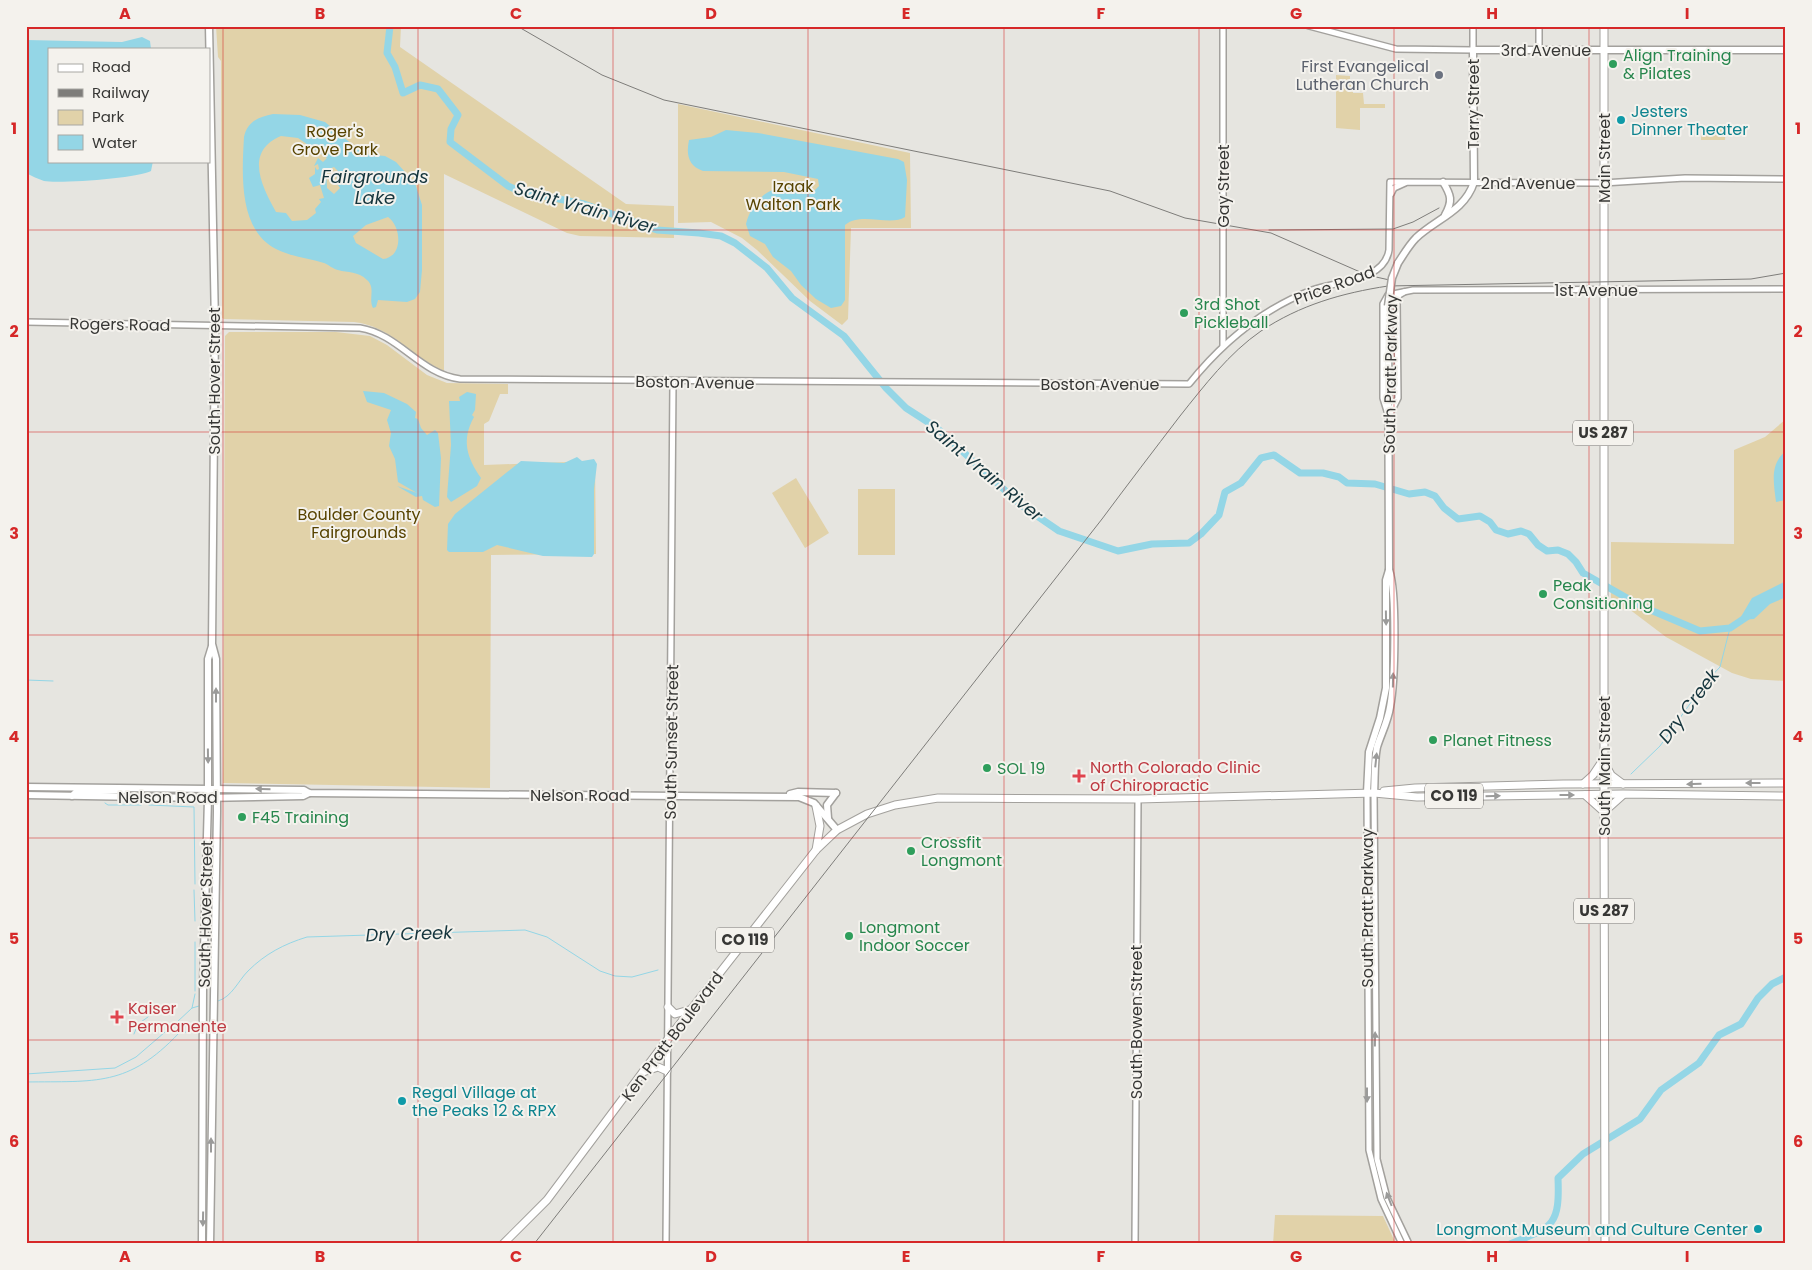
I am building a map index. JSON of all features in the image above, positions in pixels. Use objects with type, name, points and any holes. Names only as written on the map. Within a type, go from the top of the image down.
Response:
[{"type":"main road","name":"South Hover Street","points":[[209,26],[210,48]]},
{"type":"main road","name":"Main Street","points":[[1604,26],[1604,289]]},
{"type":"main road","name":"3rd Avenue","points":[[1473,50],[1786,50]]},
{"type":"main road","name":"Terry Street","points":[[1473,50],[1474,182]]},
{"type":"main road","name":"South Hover Street","points":[[210,56],[215,325],[212,644],[216,676],[210,1244]]},
{"type":"main road","points":[[1440,220],[1451,200],[1450,192],[1443,182]]},
{"type":"main road","name":"South Pratt Parkway","points":[[1371,793],[1375,758],[1392,695],[1393,604],[1392,578],[1389,570],[1388,306],[1392,278],[1410,244],[1463,202],[1474,182]]},
{"type":"main road","name":"South Main Street","points":[[1604,289],[1605,1244]]},
{"type":"main road","name":"South Hover Street","points":[[202,1244],[208,659],[212,644]]},
{"type":"main road","points":[[208,676],[216,676]]},
{"type":"main road","points":[[1583,784],[1593,775],[1603,760],[1611,774],[1623,784]]},
{"type":"main road","name":"CO 119","points":[[1604,784],[1786,783]]},
{"type":"main road","name":"Ken Pratt Boulevard","points":[[1371,793],[1399,788],[1604,784]]},
{"type":"main road","name":"Nelson Road","points":[[26,787],[216,788],[304,790],[309,793]]},
{"type":"main road","points":[[72,796],[76,792],[116,792],[133,788]]},
{"type":"main road","points":[[783,796],[798,792],[836,793],[827,805],[828,820]]},
{"type":"main road","name":"Nelson Road","points":[[26,795],[208,798],[303,796],[309,793],[783,796],[805,798],[816,806],[837,830]]},
{"type":"main road","name":"Ken Pratt Boulevard","points":[[504,1244],[548,1200],[668,1038],[816,850],[837,830],[857,818],[881,809],[930,799],[1138,799],[1371,793],[1417,797],[1604,794]]},
{"type":"main road","name":"CO 119","points":[[1604,794],[1784,796]]},
{"type":"main road","points":[[1584,795],[1604,812],[1623,794]]},
{"type":"main road","points":[[816,806],[820,826],[816,850]]},
{"type":"main road","points":[[668,1007],[672,1012],[680,1014],[692,1009]]},
{"type":"main road","points":[[643,1072],[658,1067],[667,1071]]},
{"type":"main road","points":[[203,1194],[210,1194]]},
{"type":"street","name":"Gay Street","points":[[1223,26],[1223,346]]},
{"type":"street","name":"3rd Avenue","points":[[1309,26],[1396,49],[1473,50]]},
{"type":"street","name":"Terry Street","points":[[1473,26],[1473,50]]},
{"type":"street","points":[[1539,26],[1539,50]]},
{"type":"street","name":"2nd Avenue","points":[[1389,202],[1390,182],[1604,183],[1685,178],[1786,179]]},
{"type":"street","points":[[1389,202],[1394,188],[1410,182]]},
{"type":"street","name":"Price Road","points":[[1189,384],[1223,346],[1247,326],[1280,305],[1313,290],[1367,275],[1381,268],[1387,260],[1389,250],[1389,202]]},
{"type":"street","name":"1st Avenue","points":[[1389,416],[1383,398],[1383,304],[1388,295],[1407,290],[1786,289]]},
{"type":"street","points":[[1389,416],[1398,398],[1397,298],[1407,290]]},
{"type":"street","name":"Rogers Road","points":[[26,322],[215,325]]},
{"type":"street","name":"Boston Avenue","points":[[215,325],[368,329],[388,339],[431,371],[450,378],[673,382],[1189,384]]},
{"type":"street","name":"South Sunset Street","points":[[666,1244],[673,382]]},
{"type":"street","name":"South Pratt Parkway","points":[[1371,793],[1369,1150],[1380,1200],[1402,1244]]},
{"type":"street","name":"South Pratt Parkway","points":[[1371,793],[1376,1152],[1388,1198],[1409,1244]]},
{"type":"street","name":"South Bowen Street","points":[[1135,1244],[1138,799]]},
{"type":"street","name":"South Sunset Street","points":[[667,1081],[667,1102]]},
{"type":"green space","name":"Roger's Grove Park","points":[[216,26],[401,26],[400,47],[626,204],[674,206],[674,238],[580,236],[567,233],[444,174],[444,371],[379,329],[367,325],[354,322],[224,319],[222,318],[221,61],[218,57]]},
{"type":"green space","points":[[1336,75],[1350,76],[1350,85],[1353,85],[1353,93],[1363,93],[1364,104],[1385,104],[1385,108],[1360,108],[1360,130],[1336,128]]},
{"type":"green space","name":"Izaak Walton Park","points":[[678,104],[910,153],[911,228],[851,228],[848,319],[842,325],[810,301],[742,238],[711,222],[678,223]]},
{"type":"green space","points":[[1701,129],[1726,129],[1725,140],[1701,140]]},
{"type":"green space","name":"Boulder County Fairgrounds","points":[[229,332],[336,332],[370,336],[387,345],[427,375],[447,383],[508,384],[508,394],[500,394],[489,421],[484,424],[484,465],[595,461],[596,554],[491,555],[490,788],[223,783],[225,336]]},
{"type":"green space","points":[[1786,419],[1786,681],[1751,679],[1732,673],[1666,637],[1629,609],[1611,610],[1611,542],[1734,544],[1734,450],[1765,437]]},
{"type":"green space","points":[[796,478],[829,533],[805,548],[772,493]]},
{"type":"green space","points":[[858,489],[895,489],[895,555],[858,555]]},
{"type":"green space","points":[[1275,1215],[1383,1216],[1396,1244],[1273,1244]]},
{"type":"water","points":[[142,37],[150,41],[151,48],[48,48],[48,162],[153,162],[151,171],[132,176],[65,182],[44,181],[26,173],[26,40],[122,42]]},
{"type":"water","name":"Fairgrounds Lake","points":[[273,114],[300,115],[325,122],[364,154],[385,156],[396,162],[415,183],[422,205],[422,270],[420,292],[415,299],[407,302],[378,300],[376,307],[373,308],[371,286],[364,277],[336,269],[324,263],[282,252],[264,240],[255,229],[249,215],[243,183],[244,137],[251,123],[258,118]],"holes":[[[281,136],[298,138],[327,158],[323,162],[318,158],[314,166],[318,164],[319,169],[317,170],[315,167],[315,174],[309,178],[313,187],[320,185],[324,198],[319,199],[321,202],[315,209],[316,213],[307,220],[292,221],[286,213],[276,212],[262,182],[259,171],[262,151],[269,143]],[[334,167],[338,171],[336,182],[340,188],[334,194],[327,188],[326,170]],[[388,217],[393,222],[398,234],[398,241],[397,247],[390,257],[383,259],[356,243],[353,236],[366,225]]]},
{"type":"water","name":"Izaak Walton Park","points":[[726,130],[758,133],[898,159],[904,162],[907,180],[905,217],[899,220],[859,219],[845,225],[845,300],[841,306],[831,308],[816,299],[801,285],[791,271],[773,257],[765,244],[750,236],[746,224],[756,202],[768,192],[783,188],[811,194],[819,186],[818,179],[784,172],[703,171],[694,166],[688,155],[689,140],[711,137]]},
{"type":"water","points":[[363,391],[384,393],[407,404],[416,412],[415,418],[418,419],[421,428],[427,435],[435,430],[438,433],[441,458],[439,506],[435,507],[423,500],[422,496],[416,497],[397,486],[417,493],[398,482],[395,459],[389,446],[391,433],[387,420],[391,410],[367,402]]},
{"type":"water","points":[[467,392],[476,394],[475,410],[472,415],[474,417],[468,433],[467,449],[472,463],[481,478],[477,486],[451,502],[447,497],[451,445],[449,401],[460,401],[459,397]]},
{"type":"water","points":[[1786,451],[1786,500],[1776,502],[1775,468],[1777,462]]},
{"type":"water","points":[[577,457],[582,461],[594,459],[597,464],[594,489],[594,554],[592,557],[543,556],[497,545],[483,552],[449,552],[447,550],[448,524],[455,514],[521,461],[564,463]]},
{"type":"water","points":[[1786,581],[1786,597],[1770,604],[1754,619],[1739,620],[1752,598]]},
{"type":"waterway","name":"Saint Vrain River","points":[[390,26],[387,53],[395,67],[403,93],[420,85],[438,89],[458,115],[451,129],[450,142],[508,186],[519,191],[584,204],[657,230],[721,236],[735,243],[767,268],[792,298],[844,336],[886,388],[906,408],[937,428],[1021,505],[1059,531],[1118,551],[1152,544],[1189,543],[1201,534],[1219,515],[1225,492],[1241,483],[1261,458],[1274,455],[1300,473],[1323,473],[1339,477],[1347,483],[1375,484],[1409,494],[1425,492],[1435,496],[1444,508],[1458,519],[1480,516],[1490,522],[1496,530],[1508,534],[1521,531],[1529,534],[1538,545],[1547,551],[1558,550],[1568,554],[1583,573],[1641,606],[1700,631],[1730,628],[1748,616]]},
{"type":"waterway","name":"Dry Creek","points":[[1631,774],[1660,746],[1704,684],[1720,667],[1730,628]]},
{"type":"waterway","points":[[26,680],[53,681]]},
{"type":"waterway","points":[[105,803],[108,805],[141,805]]},
{"type":"waterway","points":[[149,805],[194,807],[195,884]]},
{"type":"waterway","points":[[194,890],[195,921]]},
{"type":"waterway","name":"Dry Creek","points":[[218,1001],[227,996],[248,971],[261,960],[283,946],[307,937],[525,930],[547,937],[600,971],[615,976],[632,977],[658,970]]},
{"type":"waterway","points":[[195,942],[195,991]]},
{"type":"waterway","points":[[1510,1244],[1544,1229],[1550,1223],[1555,1216],[1557,1207],[1558,1178],[1583,1154],[1640,1119],[1661,1090],[1699,1063],[1719,1035],[1741,1024],[1758,998],[1772,984],[1786,977]]},
{"type":"waterway","points":[[192,1008],[195,994]]},
{"type":"waterway","name":"Dry Creek","points":[[176,1023],[192,1008],[199,1006]]},
{"type":"waterway","points":[[134,1034],[138,1024],[148,1017]]},
{"type":"waterway","name":"Dry Creek","points":[[26,1074],[115,1068],[136,1057],[172,1026]]},
{"type":"waterway","points":[[26,1082],[72,1082],[110,1077],[127,1072],[161,1051],[179,1033],[186,1032]]},
{"type":"railway","points":[[517,26],[602,75],[664,100],[1110,191],[1185,218],[1271,233],[1367,275],[1394,281]]},
{"type":"railway","points":[[1269,230],[1393,229],[1413,222],[1439,208]]},
{"type":"railway","points":[[534,1244],[1102,519],[1198,393],[1238,349],[1249,340],[1276,322],[1306,307],[1338,296],[1388,286],[1751,279],[1786,273]]},
{"type":"place","name":"Align Training & Pilates","points":[[1613,64]]},
{"type":"place","name":"First Evangelical Lutheran Church","points":[[1439,75]]},
{"type":"place","name":"Jesters Dinner Theater","points":[[1621,120]]},
{"type":"place","name":"3rd Shot Pickleball","points":[[1184,313]]},
{"type":"place","name":"Peak Consitioning","points":[[1543,594]]},
{"type":"place","name":"Planet Fitness","points":[[1433,740]]},
{"type":"place","name":"SOL 19","points":[[987,768]]},
{"type":"place","name":"North Colorado Clinic of Chiropractic","points":[[1079,776]]},
{"type":"place","name":"F45 Training","points":[[242,817]]},
{"type":"place","name":"Crossfit Longmont","points":[[911,851]]},
{"type":"place","name":"Longmont Indoor Soccer","points":[[849,936]]},
{"type":"place","name":"Kaiser Permanente","points":[[117,1017]]},
{"type":"place","name":"Regal Village at the Peaks 12 & RPX","points":[[402,1101]]},
{"type":"place","name":"Longmont Museum and Culture Center","points":[[1758,1229]]}]
